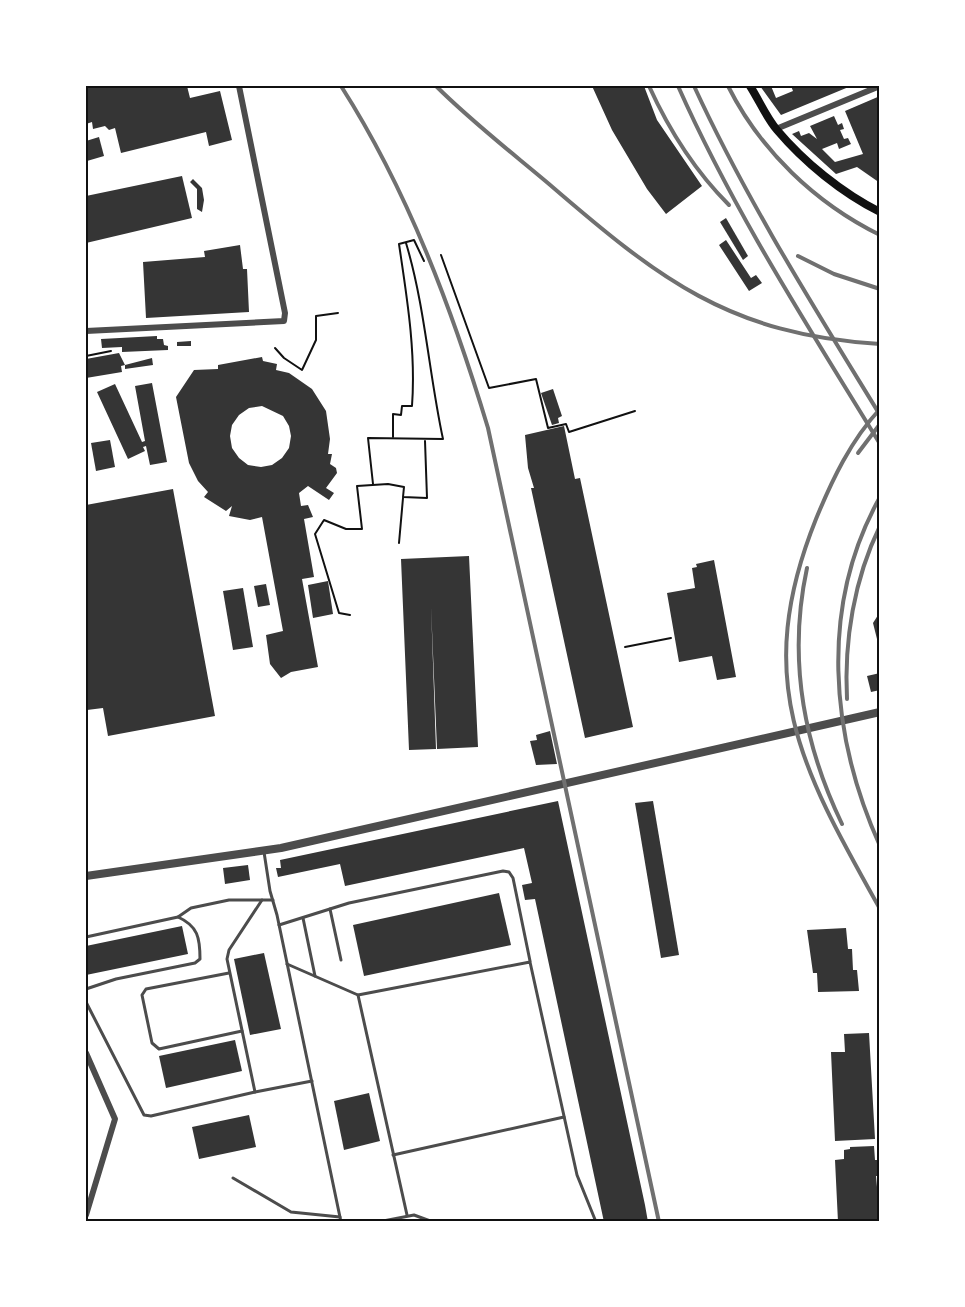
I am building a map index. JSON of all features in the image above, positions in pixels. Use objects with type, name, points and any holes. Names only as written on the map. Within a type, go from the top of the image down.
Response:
[{"type":"main road","points":[[750,86],[777,129],[817,169],[863,204],[879,212]]},
{"type":"street","points":[[86,331],[284,321],[285,313],[239,86]]},
{"type":"street","points":[[777,129],[879,86]]},
{"type":"street","points":[[86,876],[264,850],[542,790],[876,713]]},
{"type":"street","points":[[86,1053],[115,1119],[86,1215]]},
{"type":"lane","points":[[233,1178],[291,1212],[341,1219],[264,850]]},
{"type":"lane","points":[[279,925],[330,909],[459,880],[509,872],[513,878],[577,1175],[596,1221]]},
{"type":"lane","points":[[86,937],[178,917],[191,908],[241,898],[273,900]]},
{"type":"lane","points":[[255,1092],[227,959],[229,950],[262,900]]},
{"type":"lane","points":[[330,909],[341,960]]},
{"type":"lane","points":[[86,989],[116,979],[195,963],[200,959],[196,930],[190,923],[178,917]]},
{"type":"lane","points":[[303,918],[315,976]]},
{"type":"lane","points":[[287,964],[358,995],[530,962]]},
{"type":"lane","points":[[230,972],[146,989],[142,995],[152,1043],[159,1049],[242,1031]]},
{"type":"lane","points":[[358,995],[407,1215]]},
{"type":"lane","points":[[86,1002],[144,1115],[151,1116],[312,1081]]},
{"type":"lane","points":[[393,1155],[564,1117]]},
{"type":"lane","points":[[378,1221],[407,1215],[433,1221]]},
{"type":"path","points":[[393,437],[393,414],[401,415],[402,406],[412,406],[414,382],[409,307],[399,244],[414,240],[424,261]]},
{"type":"path","points":[[373,484],[368,438],[393,437],[424,441],[443,439],[431,381],[415,274],[406,243]]},
{"type":"path","points":[[441,255],[489,388],[536,380],[548,428],[566,424],[569,432],[635,411]]},
{"type":"path","points":[[275,348],[284,358],[302,370],[316,340],[316,316],[338,313]]},
{"type":"path","points":[[86,356],[111,351]]},
{"type":"path","points":[[403,497],[427,498],[424,441]]},
{"type":"path","points":[[350,615],[339,614],[315,534],[324,520],[346,528],[362,529],[357,486],[373,484],[404,487],[399,543]]},
{"type":"path","points":[[625,647],[671,638]]},
{"type":"building","points":[[86,86],[187,86],[190,98],[220,91],[232,140],[209,146],[206,132],[121,153],[115,128],[109,130],[105,126],[93,129],[92,122],[86,124]]},
{"type":"building","points":[[592,86],[644,86],[657,120],[702,186],[666,214],[647,189],[612,130]]},
{"type":"building","points":[[760,86],[771,86],[776,98],[793,91],[791,86],[851,86],[781,115]]},
{"type":"building","points":[[880,96],[880,183],[857,167],[836,174],[792,134],[799,131],[801,136],[809,133],[817,139],[810,126],[834,116],[838,125],[842,123],[844,129],[840,130],[844,139],[848,138],[851,144],[839,149],[837,143],[822,149],[835,162],[863,154],[845,111]]},
{"type":"building","points":[[99,137],[104,156],[87,161],[86,141]]},
{"type":"building","points":[[182,176],[192,218],[86,243],[86,196]]},
{"type":"building","points":[[193,179],[202,188],[204,200],[202,212],[197,209],[197,189],[190,182]]},
{"type":"building","points":[[726,218],[748,256],[743,260],[720,222]]},
{"type":"building","points":[[726,240],[751,278],[756,275],[762,283],[749,291],[719,245]]},
{"type":"building","points":[[240,245],[243,269],[247,269],[249,312],[146,318],[143,262],[205,257],[204,251]]},
{"type":"building","points":[[157,336],[157,339],[163,339],[168,350],[122,352],[122,347],[102,348],[101,339]]},
{"type":"building","points":[[191,341],[191,346],[177,346],[177,342]]},
{"type":"building","points":[[119,353],[125,365],[121,366],[122,372],[86,378],[86,359]]},
{"type":"building","points":[[262,357],[263,361],[277,364],[276,370],[289,373],[312,389],[326,411],[330,439],[328,454],[332,454],[330,464],[336,468],[337,473],[326,488],[334,493],[329,500],[308,486],[299,493],[301,506],[308,505],[313,517],[304,519],[314,577],[302,579],[318,667],[291,672],[281,678],[270,664],[266,635],[283,631],[262,517],[250,520],[229,516],[232,506],[226,511],[204,497],[208,492],[198,481],[189,463],[176,397],[194,370],[218,369],[218,365]],"holes":[[[262,406],[283,416],[289,426],[291,436],[289,448],[282,458],[272,465],[261,467],[248,465],[239,458],[232,448],[230,436],[232,425],[239,415],[249,408]]]},
{"type":"building","points":[[152,358],[153,365],[125,369],[125,365]]},
{"type":"building","points":[[152,383],[167,462],[150,465],[146,446],[143,447],[145,451],[128,459],[97,392],[115,384],[142,442],[145,441],[135,386]]},
{"type":"building","points":[[553,389],[562,416],[558,418],[559,423],[552,425],[541,393]]},
{"type":"building","points":[[564,426],[575,479],[580,478],[633,727],[585,738],[531,488],[534,488],[528,468],[525,435]]},
{"type":"building","points":[[110,440],[115,467],[96,471],[91,443]]},
{"type":"building","points":[[173,489],[215,716],[108,736],[103,708],[87,710],[86,701],[86,505]]},
{"type":"building","points":[[469,556],[478,747],[437,749],[431,606],[436,749],[409,750],[401,559]]},
{"type":"building","points":[[714,560],[736,677],[717,680],[712,656],[679,662],[667,593],[695,588],[692,568],[697,567],[696,564]]},
{"type":"building","points":[[328,581],[333,614],[313,618],[308,585]]},
{"type":"building","points":[[266,584],[270,605],[258,607],[254,586]]},
{"type":"building","points":[[243,588],[253,647],[233,650],[223,591]]},
{"type":"building","points":[[880,612],[880,643],[878,643],[873,623]]},
{"type":"building","points":[[880,673],[880,690],[871,692],[867,676]]},
{"type":"building","points":[[550,731],[557,764],[536,765],[530,741],[537,740],[536,735]]},
{"type":"building","points":[[558,801],[648,1222],[604,1222],[535,899],[525,900],[522,885],[532,883],[524,848],[345,886],[340,864],[278,877],[276,868],[281,868],[280,860]]},
{"type":"building","points":[[653,801],[679,955],[661,958],[635,803]]},
{"type":"building","points":[[248,865],[250,880],[225,884],[223,868]]},
{"type":"building","points":[[499,893],[511,945],[364,976],[353,925]]},
{"type":"building","points":[[182,926],[188,954],[86,975],[86,946]]},
{"type":"building","points":[[846,928],[848,949],[852,949],[853,970],[857,970],[859,991],[818,992],[817,973],[813,973],[807,930]]},
{"type":"building","points":[[264,953],[281,1029],[250,1035],[234,959]]},
{"type":"building","points":[[869,1033],[875,1139],[835,1141],[831,1052],[845,1052],[844,1034]]},
{"type":"building","points":[[235,1040],[242,1071],[166,1088],[159,1056]]},
{"type":"building","points":[[369,1093],[380,1141],[344,1150],[334,1101]]},
{"type":"building","points":[[249,1115],[256,1147],[199,1159],[192,1127]]},
{"type":"building","points":[[874,1146],[875,1160],[880,1160],[880,1176],[876,1176],[877,1187],[880,1187],[878,1222],[838,1222],[835,1160],[844,1159],[844,1150],[850,1147]]},
{"type":"railway","points":[[341,86],[387,167],[426,252],[459,339],[488,428],[659,1222]]},
{"type":"railway","points":[[436,86],[491,136],[625,247],[662,274],[699,296],[738,314],[780,328],[827,338],[880,344]]},
{"type":"railway","points":[[649,86],[683,149],[729,205]]},
{"type":"railway","points":[[678,86],[748,224],[880,444]]},
{"type":"railway","points":[[694,86],[759,212],[880,415]]},
{"type":"railway","points":[[728,86],[756,132],[792,172],[833,207],[880,235]]},
{"type":"railway","points":[[798,256],[834,274],[880,289]]},
{"type":"railway","points":[[880,409],[860,434],[843,461],[816,519],[797,576],[787,628],[787,676],[794,722],[808,766],[828,811],[880,909]]},
{"type":"railway","points":[[858,453],[880,424]]},
{"type":"railway","points":[[880,497],[860,539],[847,582],[840,626],[838,671],[842,716],[850,760],[863,804],[880,846]]},
{"type":"railway","points":[[847,699],[847,655],[857,589],[863,567],[880,526]]},
{"type":"railway","points":[[807,568],[801,601],[799,634],[799,666],[803,699],[817,762],[842,824]]}]
